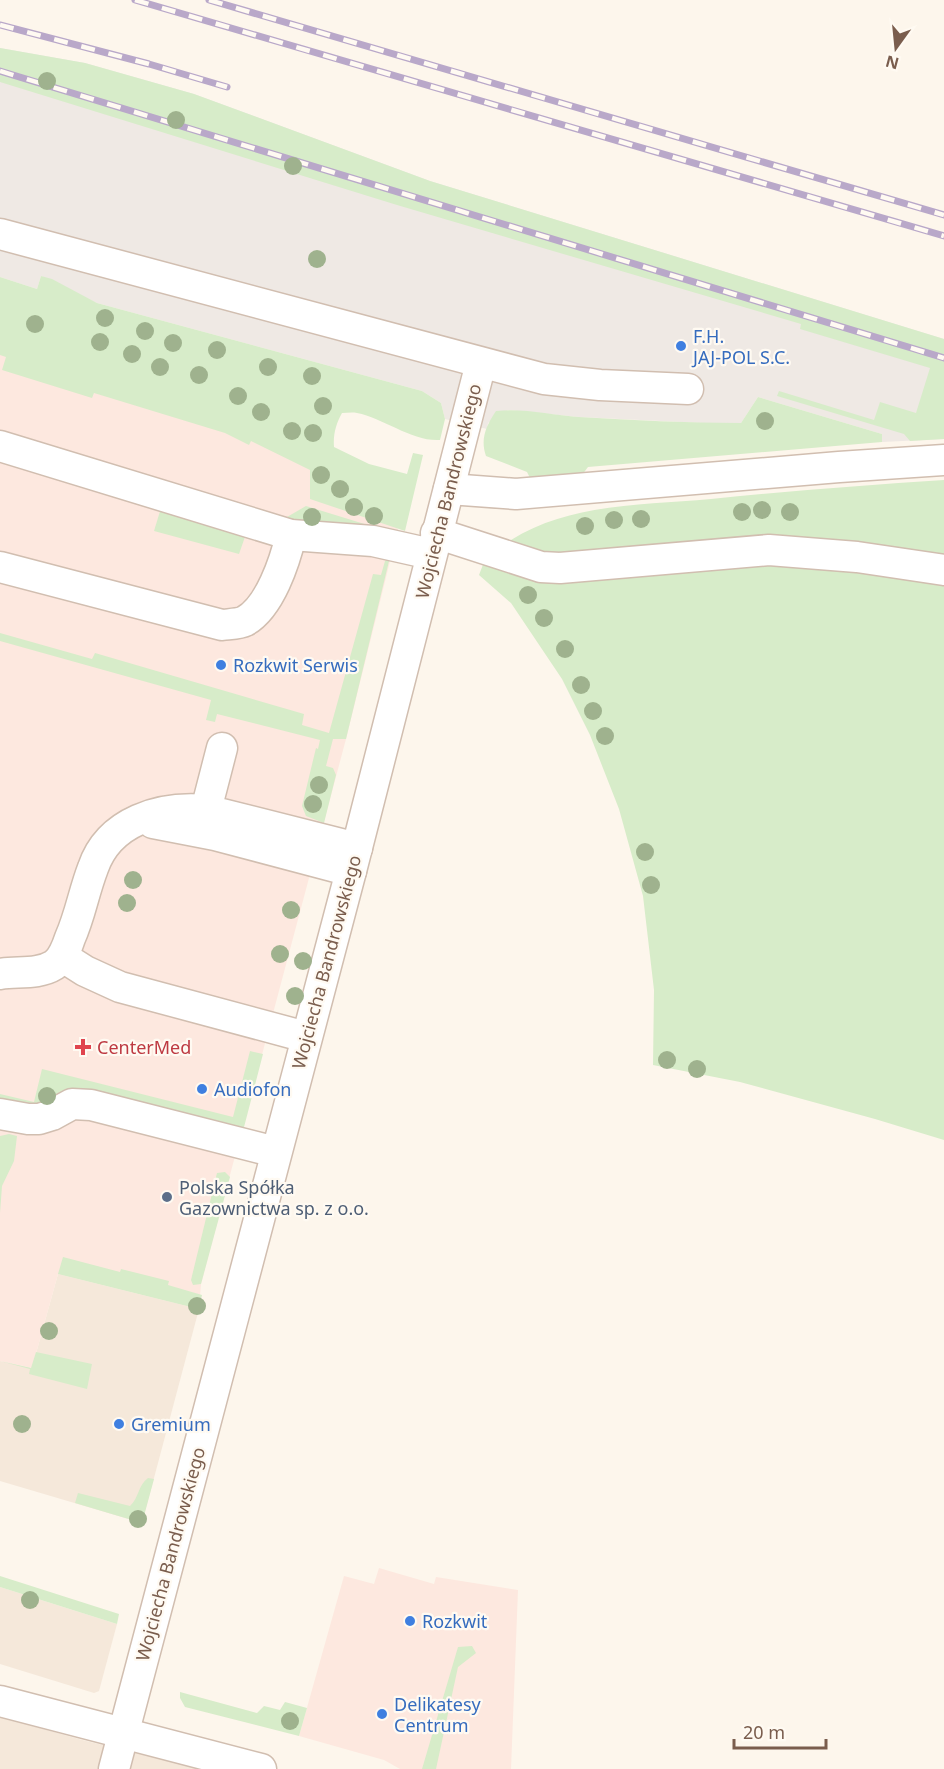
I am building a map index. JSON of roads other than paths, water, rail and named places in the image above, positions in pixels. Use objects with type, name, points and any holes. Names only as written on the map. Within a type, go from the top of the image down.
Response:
[{"type":"street","points":[[0,234],[544,379],[600,386],[688,389]]},
{"type":"street","name":"Wojciecha Bandrowskiego","points":[[114,1769],[354,860],[481,363]]},
{"type":"street","points":[[0,446],[291,535],[373,542],[434,543],[541,567],[560,568],[769,550],[857,557],[944,570]]},
{"type":"street","points":[[449,489],[516,494],[944,460]]},
{"type":"street","points":[[0,567],[222,625],[243,622],[263,603],[286,556],[291,535]]},
{"type":"street","points":[[206,810],[222,748]]},
{"type":"street","points":[[0,974],[38,971],[55,965],[63,957],[73,933],[93,866],[103,846],[126,825],[144,816],[188,808],[206,810],[354,860]]},
{"type":"street","points":[[126,825],[145,822],[169,824],[354,860]]},
{"type":"street","points":[[63,957],[85,971],[120,987],[306,1037]]},
{"type":"street","points":[[0,1114],[39,1119],[72,1104],[90,1105],[276,1152]]},
{"type":"street","points":[[0,1701],[261,1769]]},
{"type":"railway","points":[[135,0],[944,236]]},
{"type":"railway","points":[[209,0],[944,215]]},
{"type":"railway","points":[[0,25],[227,87]]},
{"type":"railway","points":[[0,71],[944,358]]},
{"type":"place","name":"F.H. JAJ-POL S.C.","points":[[681,346]]},
{"type":"place","name":"Rozkwit Serwis","points":[[221,665]]},
{"type":"place","name":"CenterMed","points":[[83,1047]]},
{"type":"place","name":"Audiofon","points":[[202,1089]]},
{"type":"place","name":"Polska Spółka Gazownictwa sp. z o.o.","points":[[167,1197]]},
{"type":"place","name":"Gremium","points":[[119,1424]]},
{"type":"place","name":"Rozkwit","points":[[410,1621]]},
{"type":"place","name":"Delikatesy Centrum","points":[[382,1714]]}]
